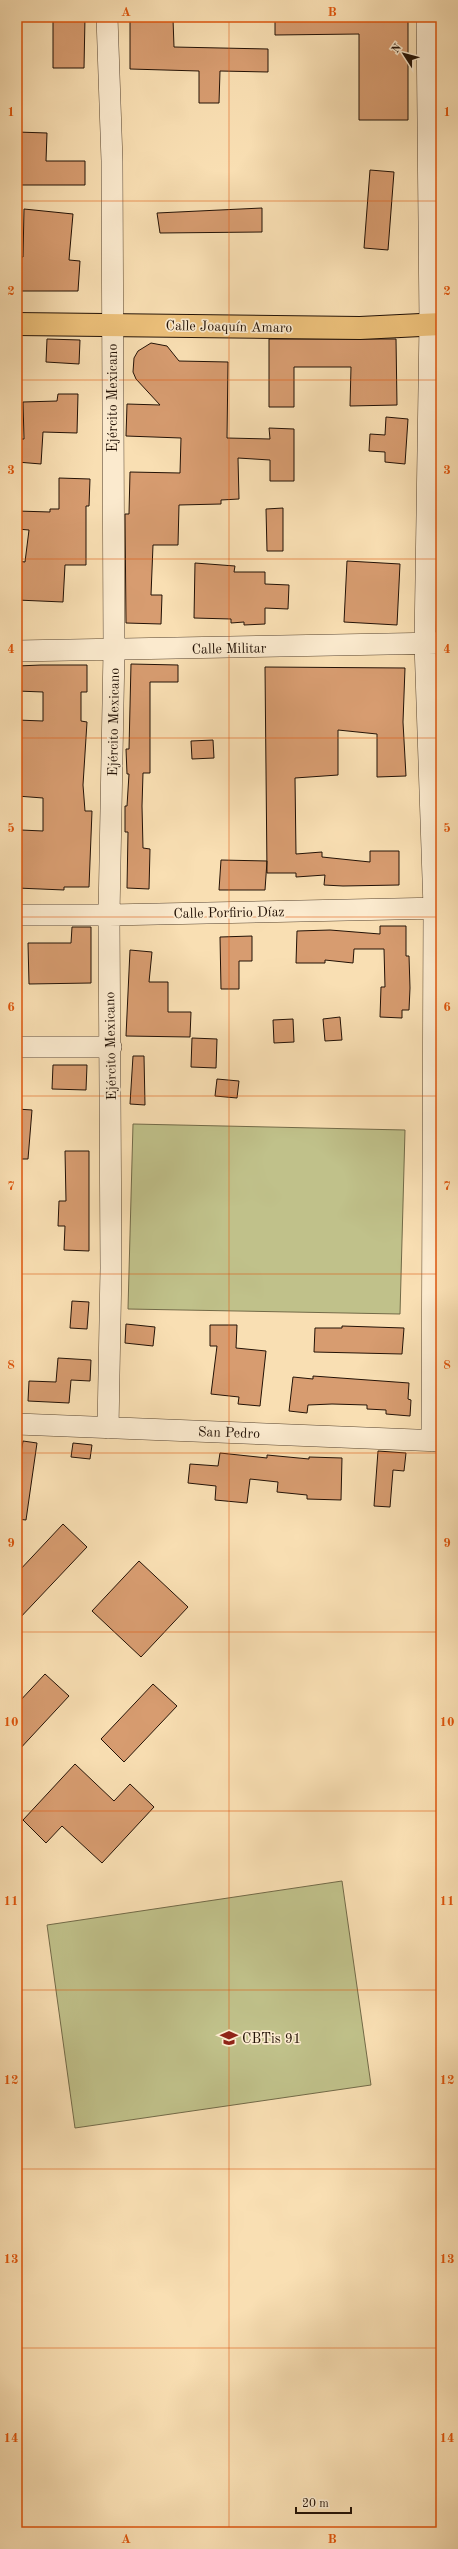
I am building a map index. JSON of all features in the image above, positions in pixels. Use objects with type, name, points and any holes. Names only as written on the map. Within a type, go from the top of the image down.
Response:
[{"type":"main road","name":"Calle Joaquín Amaro","points":[[17,324],[360,328],[436,324]]},
{"type":"street","name":"Ejército Mexicano","points":[[107,17],[112,160],[114,651],[109,915],[111,1047],[108,1428]]},
{"type":"street","points":[[427,17],[436,324],[433,643],[437,908],[436,1441]]},
{"type":"street","name":"Calle Militar","points":[[17,651],[114,651],[433,643]]},
{"type":"street","name":"Calle Porfirio Díaz","points":[[17,915],[109,915],[437,908]]},
{"type":"street","points":[[17,1047],[111,1047]]},
{"type":"street","name":"San Pedro","points":[[17,1424],[436,1441]]},
{"type":"green space","points":[[133,1124],[405,1130],[400,1314],[128,1309]]},
{"type":"green space","points":[[342,1881],[371,2085],[75,2128],[47,1925]]},
{"type":"building","points":[[53,17],[85,17],[84,68],[53,68]]},
{"type":"building","points":[[408,18],[408,120],[359,120],[359,34],[275,35],[275,19]]},
{"type":"building","points":[[173,19],[174,47],[268,49],[268,72],[220,71],[219,103],[199,103],[199,71],[130,69],[130,21]]},
{"type":"building","points":[[17,132],[47,133],[46,161],[85,161],[85,185],[17,185]]},
{"type":"building","points":[[370,170],[394,172],[388,250],[364,248]]},
{"type":"building","points":[[262,208],[262,232],[160,233],[157,213]]},
{"type":"building","points":[[24,209],[73,214],[69,260],[80,261],[78,291],[17,291],[17,257],[23,257]]},
{"type":"building","points":[[47,339],[80,340],[79,364],[46,362]]},
{"type":"building","points":[[269,339],[396,339],[397,405],[350,406],[351,367],[294,367],[294,407],[269,407]]},
{"type":"building","points":[[151,343],[167,346],[179,361],[228,362],[227,438],[270,439],[269,428],[294,429],[294,481],[270,481],[270,460],[238,458],[239,499],[221,500],[221,504],[179,505],[178,545],[153,545],[151,595],[162,595],[161,624],[126,623],[125,514],[129,514],[130,472],[180,473],[181,438],[126,436],[127,404],[160,405],[136,379],[133,372],[134,358],[138,351]]},
{"type":"building","points":[[58,394],[78,394],[77,433],[43,432],[41,464],[17,462],[19,439],[24,439],[23,402],[57,401]]},
{"type":"building","points":[[386,417],[408,419],[405,464],[385,462],[385,452],[369,451],[370,434],[385,435]]},
{"type":"building","points":[[59,478],[90,479],[89,506],[86,506],[86,565],[65,565],[63,602],[17,600],[17,561],[25,562],[29,530],[17,529],[17,511],[50,512],[50,509],[59,509]]},
{"type":"building","points":[[283,508],[283,551],[267,551],[266,509]]},
{"type":"building","points":[[347,561],[400,564],[397,625],[344,622]]},
{"type":"building","points":[[195,563],[235,566],[234,572],[265,572],[265,584],[289,585],[288,609],[265,608],[265,624],[244,625],[244,622],[231,623],[231,619],[194,618]]},
{"type":"building","points":[[131,664],[178,665],[178,682],[150,682],[150,773],[143,773],[142,806],[143,848],[150,849],[149,889],[127,888],[128,832],[125,832],[125,806],[127,806],[129,774],[127,774],[126,749],[129,749]]},
{"type":"building","points":[[87,665],[87,692],[81,692],[81,721],[87,722],[83,785],[85,811],[92,811],[89,887],[64,887],[64,890],[17,888],[21,830],[43,831],[43,798],[17,796],[17,720],[43,721],[43,692],[17,691],[17,666]]},
{"type":"building","points":[[265,667],[405,668],[403,722],[406,776],[377,777],[377,734],[338,730],[338,775],[295,778],[296,854],[322,852],[322,857],[370,862],[370,851],[399,851],[399,885],[324,885],[325,875],[296,877],[296,873],[267,873]]},
{"type":"building","points":[[213,740],[214,758],[192,759],[191,741]]},
{"type":"building","points":[[221,860],[267,861],[265,890],[219,890]]},
{"type":"building","points":[[380,926],[406,926],[406,956],[409,956],[410,988],[409,1010],[402,1010],[402,1018],[380,1017],[381,987],[385,987],[384,949],[354,949],[353,963],[325,960],[325,963],[296,963],[297,931],[330,930],[380,934]]},
{"type":"building","points":[[72,927],[91,927],[91,983],[29,984],[28,943],[71,943]]},
{"type":"building","points":[[252,936],[252,961],[239,961],[239,989],[221,989],[220,937]]},
{"type":"building","points":[[130,950],[152,952],[149,982],[168,982],[168,1012],[191,1012],[190,1037],[126,1036]]},
{"type":"building","points":[[340,1017],[342,1040],[325,1041],[323,1019]]},
{"type":"building","points":[[293,1019],[294,1042],[274,1043],[273,1020]]},
{"type":"building","points":[[192,1038],[217,1039],[216,1068],[191,1067]]},
{"type":"building","points":[[133,1056],[144,1056],[145,1105],[130,1104]]},
{"type":"building","points":[[53,1065],[87,1065],[86,1090],[52,1089]]},
{"type":"building","points":[[217,1079],[239,1081],[237,1098],[215,1096]]},
{"type":"building","points":[[17,1109],[32,1110],[28,1159],[17,1159]]},
{"type":"building","points":[[65,1151],[89,1151],[89,1251],[64,1250],[65,1226],[58,1226],[59,1201],[66,1201]]},
{"type":"building","points":[[72,1301],[89,1302],[87,1329],[70,1328]]},
{"type":"building","points":[[126,1324],[155,1327],[153,1346],[125,1343]]},
{"type":"building","points":[[210,1325],[237,1325],[236,1348],[266,1351],[260,1406],[238,1404],[239,1397],[211,1394],[217,1346],[210,1346]]},
{"type":"building","points":[[342,1326],[404,1328],[402,1354],[314,1352],[315,1328],[342,1328]]},
{"type":"building","points":[[58,1358],[91,1360],[90,1381],[71,1380],[69,1403],[28,1401],[29,1381],[56,1382]]},
{"type":"building","points":[[313,1376],[409,1383],[408,1399],[411,1400],[410,1416],[386,1414],[386,1410],[367,1409],[367,1405],[308,1405],[307,1413],[289,1411],[293,1377],[313,1379]]},
{"type":"building","points":[[23,1441],[37,1443],[26,1520],[17,1519],[17,1478]]},
{"type":"building","points":[[73,1443],[92,1445],[90,1459],[71,1457]]},
{"type":"building","points":[[378,1451],[406,1453],[404,1471],[393,1470],[390,1507],[374,1506]]},
{"type":"building","points":[[220,1453],[267,1458],[267,1455],[309,1459],[309,1457],[342,1458],[341,1500],[307,1499],[307,1495],[277,1492],[278,1482],[250,1479],[247,1503],[215,1500],[216,1486],[188,1483],[190,1464],[218,1466]]},
{"type":"building","points":[[63,1524],[87,1547],[17,1621],[17,1573]]},
{"type":"building","points":[[139,1561],[188,1607],[141,1657],[92,1611]]},
{"type":"building","points":[[45,1674],[69,1696],[17,1752],[17,1704]]},
{"type":"building","points":[[153,1684],[177,1706],[124,1762],[101,1739]]},
{"type":"building","points":[[75,1764],[114,1801],[130,1784],[154,1807],[102,1863],[62,1826],[46,1843],[23,1820]]},
{"type":"place","name":"CBTis 91","points":[[229,2038]]}]
